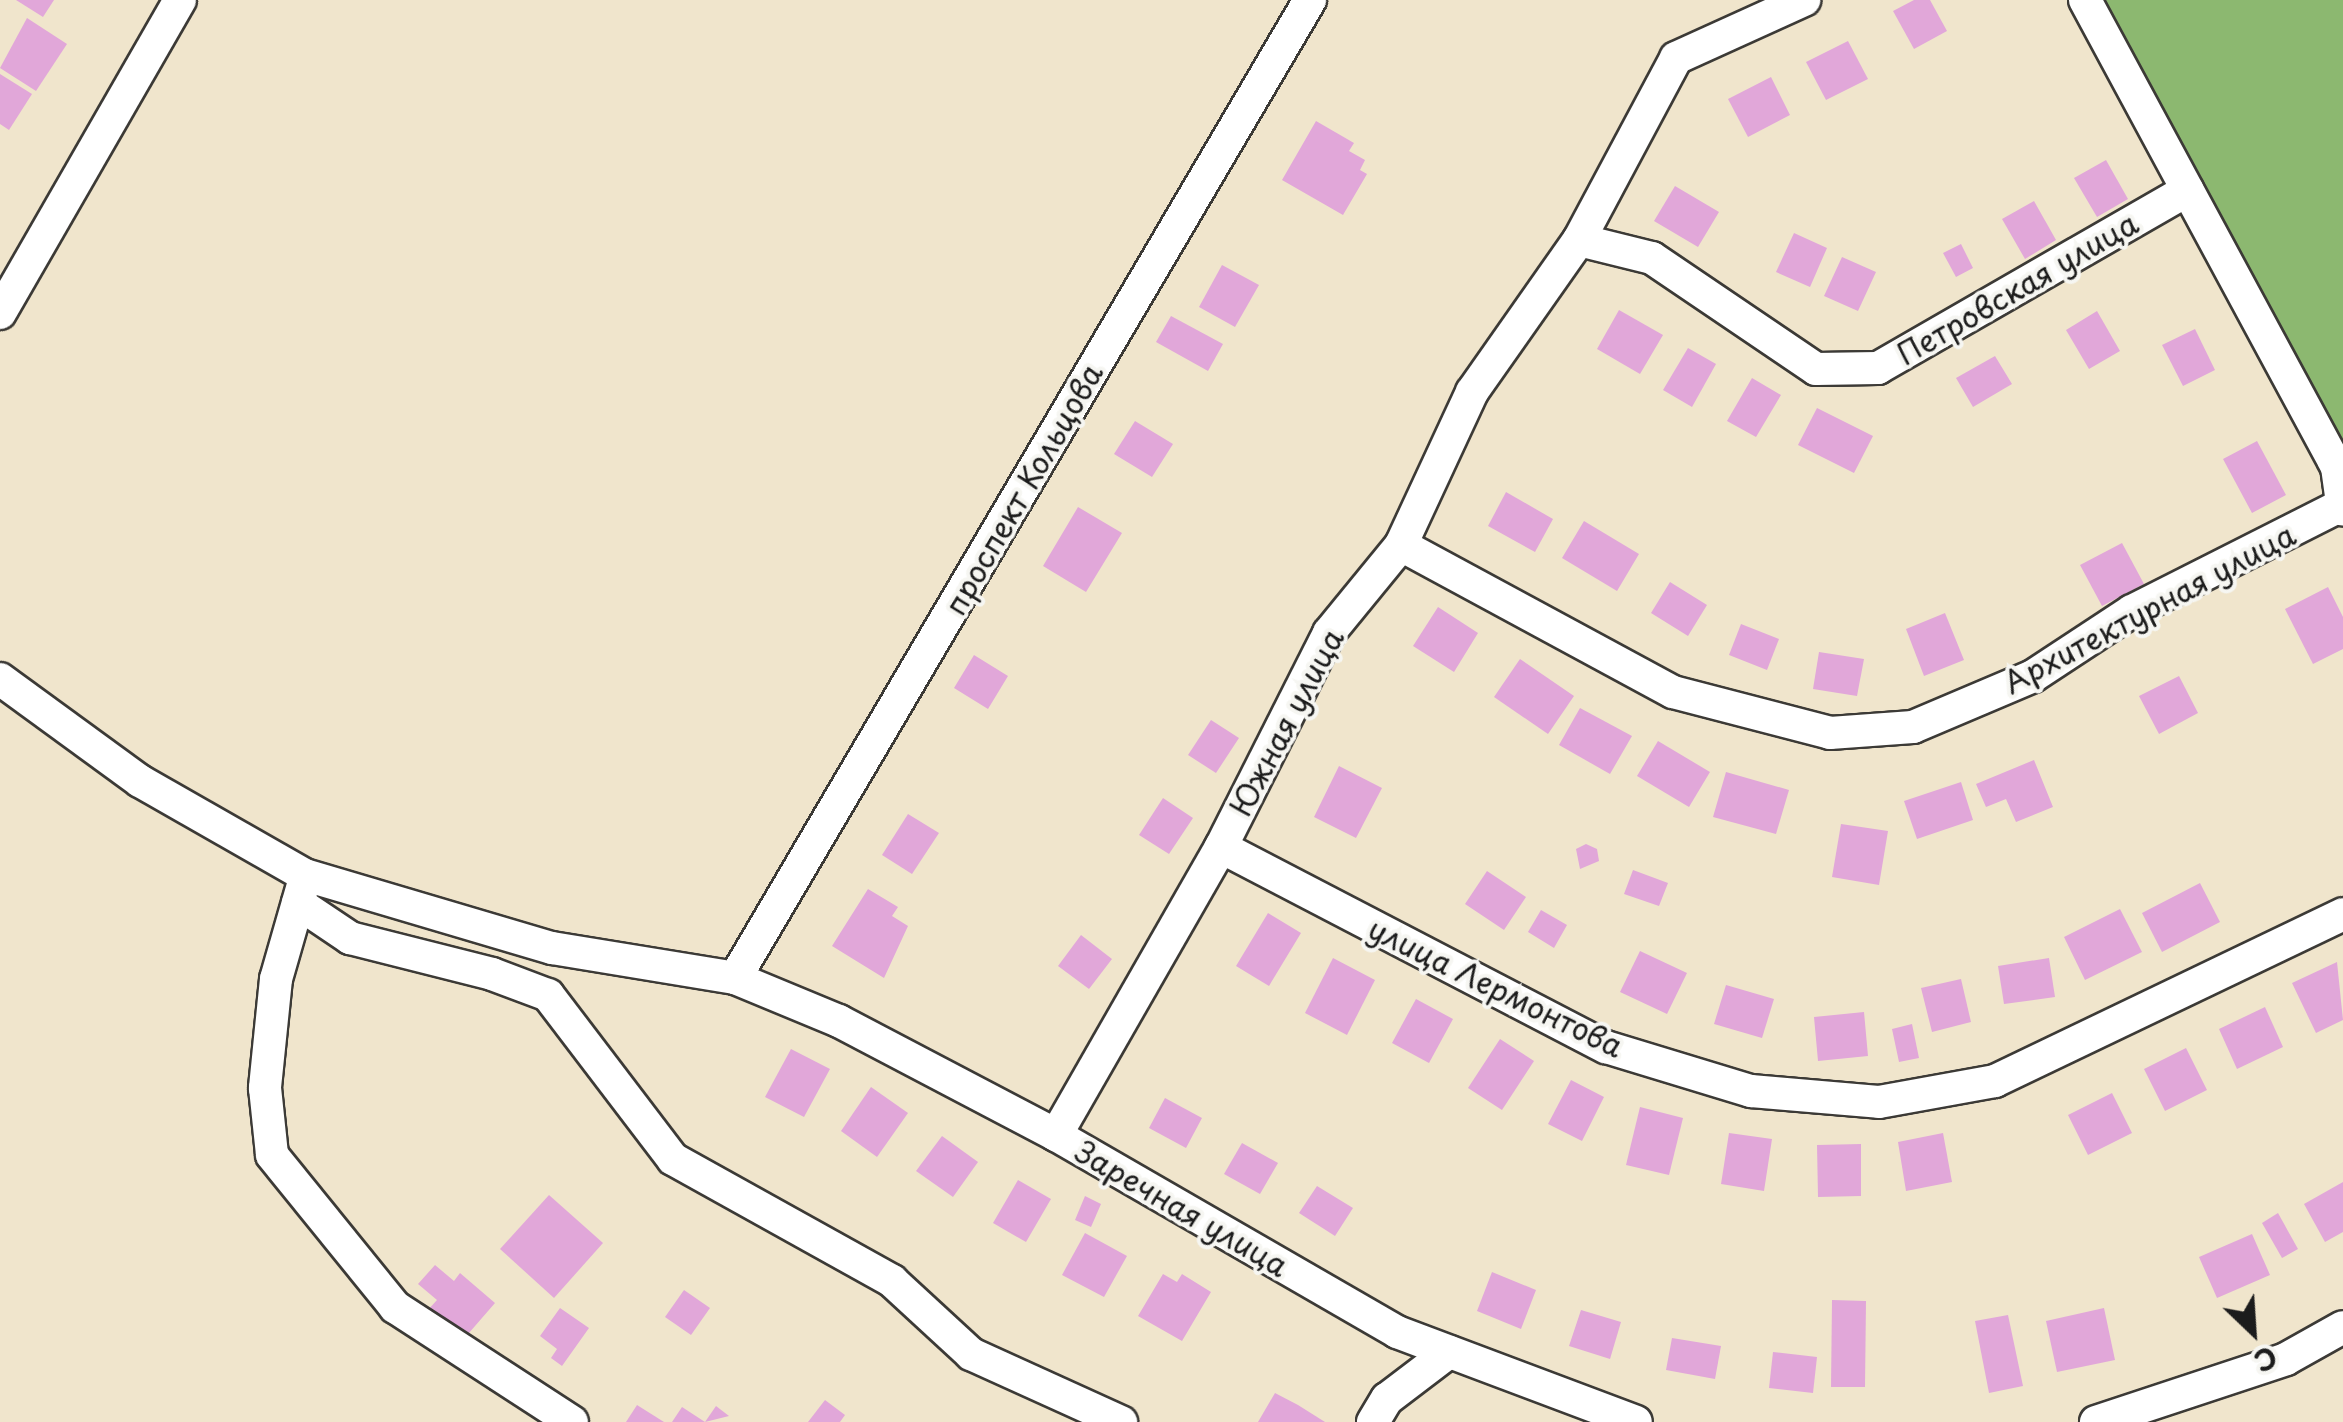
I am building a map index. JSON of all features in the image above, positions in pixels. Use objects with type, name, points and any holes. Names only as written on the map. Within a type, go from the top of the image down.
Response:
[{"type":"street","points":[[0,314],[180,0]]},
{"type":"street","name":"проспект Кольцова","points":[[736,978],[1310,0]]},
{"type":"street","name":"Южная улица","points":[[1056,1135],[1220,847],[1329,633],[1401,544],[1472,392],[1580,240],[1676,58],[1804,0]]},
{"type":"street","points":[[2085,0],[2337,467],[2342,508]]},
{"type":"street","name":"Петровская улица","points":[[1580,240],[1652,258],[1816,369],[1878,368],[2187,190]]},
{"type":"street","name":"Архитектурная улица","points":[[1401,544],[1673,692],[1830,733],[1913,726],[2033,676],[2132,611],[2342,508]]},
{"type":"street","points":[[0,679],[140,781],[302,889],[350,938],[548,995],[673,1159],[892,1280],[971,1354],[1121,1422]]},
{"type":"street","name":"улица Лермонтова","points":[[1220,847],[1606,1047],[1751,1091],[1879,1102],[1995,1081],[2343,914]]},
{"type":"street","points":[[302,889],[276,978],[264,1088],[272,1155],[395,1307],[572,1422]]},
{"type":"street","name":"Заречная улица","points":[[302,889],[552,948],[736,978],[840,1021],[1056,1135],[1397,1332],[1636,1422]]},
{"type":"street","points":[[2096,1422],[2286,1360],[2343,1328]]},
{"type":"street","points":[[1373,1422],[1386,1400],[1449,1352]]},
{"type":"green space","points":[[2103,0],[2343,0],[2343,442],[2160,110]]},
{"type":"building","points":[[16,0],[54,0],[43,17]]},
{"type":"building","points":[[1914,0],[1930,0],[1947,31],[1914,49],[1893,11]]},
{"type":"building","points":[[27,18],[67,44],[36,91],[0,68]]},
{"type":"building","points":[[1848,41],[1868,79],[1826,100],[1806,62]]},
{"type":"building","points":[[0,74],[32,94],[9,130],[0,124]]},
{"type":"building","points":[[1771,77],[1790,115],[1748,137],[1728,99]]},
{"type":"building","points":[[1316,121],[1354,143],[1349,151],[1365,160],[1360,170],[1367,174],[1343,215],[1282,180]]},
{"type":"building","points":[[2106,160],[2128,199],[2097,217],[2074,178]]},
{"type":"building","points":[[1675,186],[1719,212],[1698,247],[1654,221]]},
{"type":"building","points":[[2034,201],[2056,240],[2025,259],[2002,219]]},
{"type":"building","points":[[1794,233],[1827,248],[1810,287],[1776,272]]},
{"type":"building","points":[[1961,244],[1973,268],[1956,277],[1943,253]]},
{"type":"building","points":[[1842,257],[1876,272],[1858,311],[1824,296]]},
{"type":"building","points":[[1222,265],[1259,285],[1235,327],[1199,307]]},
{"type":"building","points":[[1619,310],[1663,335],[1640,374],[1597,349]]},
{"type":"building","points":[[2097,311],[2120,351],[2089,369],[2066,330]]},
{"type":"building","points":[[1171,316],[1223,344],[1208,371],[1156,342]]},
{"type":"building","points":[[2195,329],[2215,370],[2183,386],[2162,345]]},
{"type":"building","points":[[1688,348],[1716,364],[1692,407],[1663,390]]},
{"type":"building","points":[[1995,356],[2012,384],[1973,407],[1956,378]]},
{"type":"building","points":[[1752,378],[1781,395],[1756,437],[1727,421]]},
{"type":"building","points":[[1817,408],[1873,436],[1854,473],[1798,445]]},
{"type":"building","points":[[1135,421],[1173,444],[1152,477],[1114,454]]},
{"type":"building","points":[[2257,441],[2286,495],[2252,513],[2223,459]]},
{"type":"building","points":[[1506,492],[1553,519],[1535,552],[1488,526]]},
{"type":"building","points":[[1078,507],[1122,533],[1086,592],[1043,566]]},
{"type":"building","points":[[1584,521],[1639,554],[1617,591],[1562,558]]},
{"type":"building","points":[[2122,543],[2144,584],[2102,606],[2080,565]]},
{"type":"building","points":[[1670,582],[1707,605],[1688,636],[1651,613]]},
{"type":"building","points":[[2328,587],[2343,617],[2343,649],[2313,664],[2285,609]]},
{"type":"building","points":[[1438,607],[1478,633],[1454,672],[1413,646]]},
{"type":"building","points":[[1945,613],[1964,660],[1924,676],[1906,629]]},
{"type":"building","points":[[1741,624],[1779,639],[1767,670],[1729,655]]},
{"type":"building","points":[[1819,652],[1864,659],[1857,696],[1813,689]]},
{"type":"building","points":[[974,655],[1008,676],[988,709],[954,688]]},
{"type":"building","points":[[1520,659],[1574,696],[1548,734],[1494,697]]},
{"type":"building","points":[[2179,676],[2198,713],[2159,734],[2139,696]]},
{"type":"building","points":[[1580,708],[1632,736],[1610,774],[1559,745]]},
{"type":"building","points":[[1211,720],[1239,738],[1216,773],[1188,755]]},
{"type":"building","points":[[1658,741],[1710,772],[1689,807],[1637,776]]},
{"type":"building","points":[[2034,760],[2053,807],[2016,822],[2006,799],[1986,807],[1976,784]]},
{"type":"building","points":[[1339,766],[1382,788],[1356,838],[1314,817]]},
{"type":"building","points":[[1726,772],[1789,790],[1776,834],[1713,817]]},
{"type":"building","points":[[1961,782],[1973,820],[1917,839],[1904,801]]},
{"type":"building","points":[[1163,798],[1193,818],[1169,854],[1139,835]]},
{"type":"building","points":[[908,814],[939,833],[912,874],[882,855]]},
{"type":"building","points":[[1841,824],[1888,831],[1879,885],[1832,877]]},
{"type":"building","points":[[1586,844],[1597,849],[1599,861],[1580,869],[1576,849]]},
{"type":"building","points":[[1633,870],[1668,883],[1659,906],[1624,894]]},
{"type":"building","points":[[1487,871],[1526,897],[1504,930],[1465,904]]},
{"type":"building","points":[[2200,883],[2220,922],[2162,952],[2142,913]]},
{"type":"building","points":[[868,889],[898,907],[892,916],[908,926],[884,978],[832,946]]},
{"type":"building","points":[[2120,909],[2142,952],[2085,980],[2064,937]]},
{"type":"building","points":[[1541,910],[1567,925],[1554,948],[1528,932]]},
{"type":"building","points":[[1268,913],[1301,933],[1269,986],[1236,966]]},
{"type":"building","points":[[1081,935],[1112,959],[1089,989],[1058,966]]},
{"type":"building","points":[[1640,951],[1687,973],[1667,1014],[1620,992]]},
{"type":"building","points":[[1333,958],[1375,980],[1347,1035],[1305,1013]]},
{"type":"building","points":[[2049,958],[2055,997],[2004,1004],[1998,966]]},
{"type":"building","points":[[2337,962],[2343,1020],[2316,1033],[2292,983]]},
{"type":"building","points":[[1961,979],[1971,1022],[1932,1032],[1921,988]]},
{"type":"building","points":[[1726,985],[1774,999],[1762,1038],[1714,1024]]},
{"type":"building","points":[[1416,999],[1453,1019],[1429,1063],[1392,1043]]},
{"type":"building","points":[[2265,1007],[2283,1047],[2237,1069],[2219,1029]]},
{"type":"building","points":[[1864,1012],[1868,1056],[1818,1061],[1814,1017]]},
{"type":"building","points":[[1912,1024],[1919,1058],[1899,1062],[1892,1029]]},
{"type":"building","points":[[1500,1039],[1534,1061],[1502,1110],[1468,1088]]},
{"type":"building","points":[[2186,1048],[2207,1090],[2165,1111],[2144,1069]]},
{"type":"building","points":[[791,1049],[830,1069],[804,1117],[765,1097]]},
{"type":"building","points":[[1571,1080],[1604,1097],[1582,1141],[1548,1124]]},
{"type":"building","points":[[871,1087],[908,1113],[877,1157],[841,1131]]},
{"type":"building","points":[[2112,1093],[2132,1133],[2088,1155],[2068,1115]]},
{"type":"building","points":[[1165,1098],[1202,1118],[1186,1148],[1149,1128]]},
{"type":"building","points":[[1640,1107],[1683,1118],[1669,1175],[1626,1165]]},
{"type":"building","points":[[1729,1133],[1772,1139],[1764,1191],[1721,1184]]},
{"type":"building","points":[[1943,1133],[1952,1182],[1906,1191],[1898,1142]]},
{"type":"building","points":[[942,1136],[978,1162],[953,1197],[916,1171]]},
{"type":"building","points":[[1242,1143],[1278,1163],[1260,1194],[1224,1174]]},
{"type":"building","points":[[1861,1144],[1861,1196],[1818,1197],[1817,1145]]},
{"type":"building","points":[[1018,1180],[1051,1199],[1026,1242],[993,1223]]},
{"type":"building","points":[[2343,1182],[2343,1232],[2325,1242],[2304,1204]]},
{"type":"building","points":[[1317,1186],[1353,1208],[1335,1236],[1299,1213]]},
{"type":"building","points":[[549,1195],[603,1243],[554,1298],[500,1249]]},
{"type":"building","points":[[1085,1196],[1101,1204],[1091,1227],[1075,1220]]},
{"type":"building","points":[[2278,1213],[2298,1249],[2282,1258],[2262,1223]]},
{"type":"building","points":[[1085,1233],[1127,1256],[1104,1297],[1062,1275]]},
{"type":"building","points":[[2252,1234],[2270,1275],[2217,1298],[2199,1257]]},
{"type":"building","points":[[435,1265],[454,1281],[460,1273],[495,1303],[462,1341],[427,1311],[437,1300],[418,1284]]},
{"type":"building","points":[[1492,1272],[1536,1290],[1521,1329],[1477,1311]]},
{"type":"building","points":[[1163,1274],[1177,1282],[1182,1274],[1211,1292],[1182,1341],[1138,1316]]},
{"type":"building","points":[[684,1290],[710,1308],[691,1335],[665,1317]]},
{"type":"building","points":[[1832,1300],[1866,1301],[1865,1387],[1831,1387]]},
{"type":"building","points":[[560,1308],[589,1328],[562,1366],[551,1358],[557,1349],[540,1336]]},
{"type":"building","points":[[2104,1308],[2115,1360],[2057,1372],[2046,1321]]},
{"type":"building","points":[[1581,1310],[1621,1322],[1610,1359],[1569,1346]]},
{"type":"building","points":[[2008,1315],[2023,1386],[1989,1393],[1975,1321]]},
{"type":"building","points":[[1672,1338],[1721,1346],[1715,1379],[1666,1370]]},
{"type":"building","points":[[1773,1352],[1817,1357],[1813,1393],[1769,1388]]},
{"type":"building","points":[[1275,1393],[1298,1405],[1325,1422],[1258,1422]]},
{"type":"building","points":[[825,1400],[845,1415],[840,1422],[808,1422]]},
{"type":"building","points":[[637,1405],[664,1422],[626,1422]]},
{"type":"building","points":[[716,1406],[729,1416],[705,1422]]},
{"type":"building","points":[[682,1407],[705,1422],[672,1422]]}]
